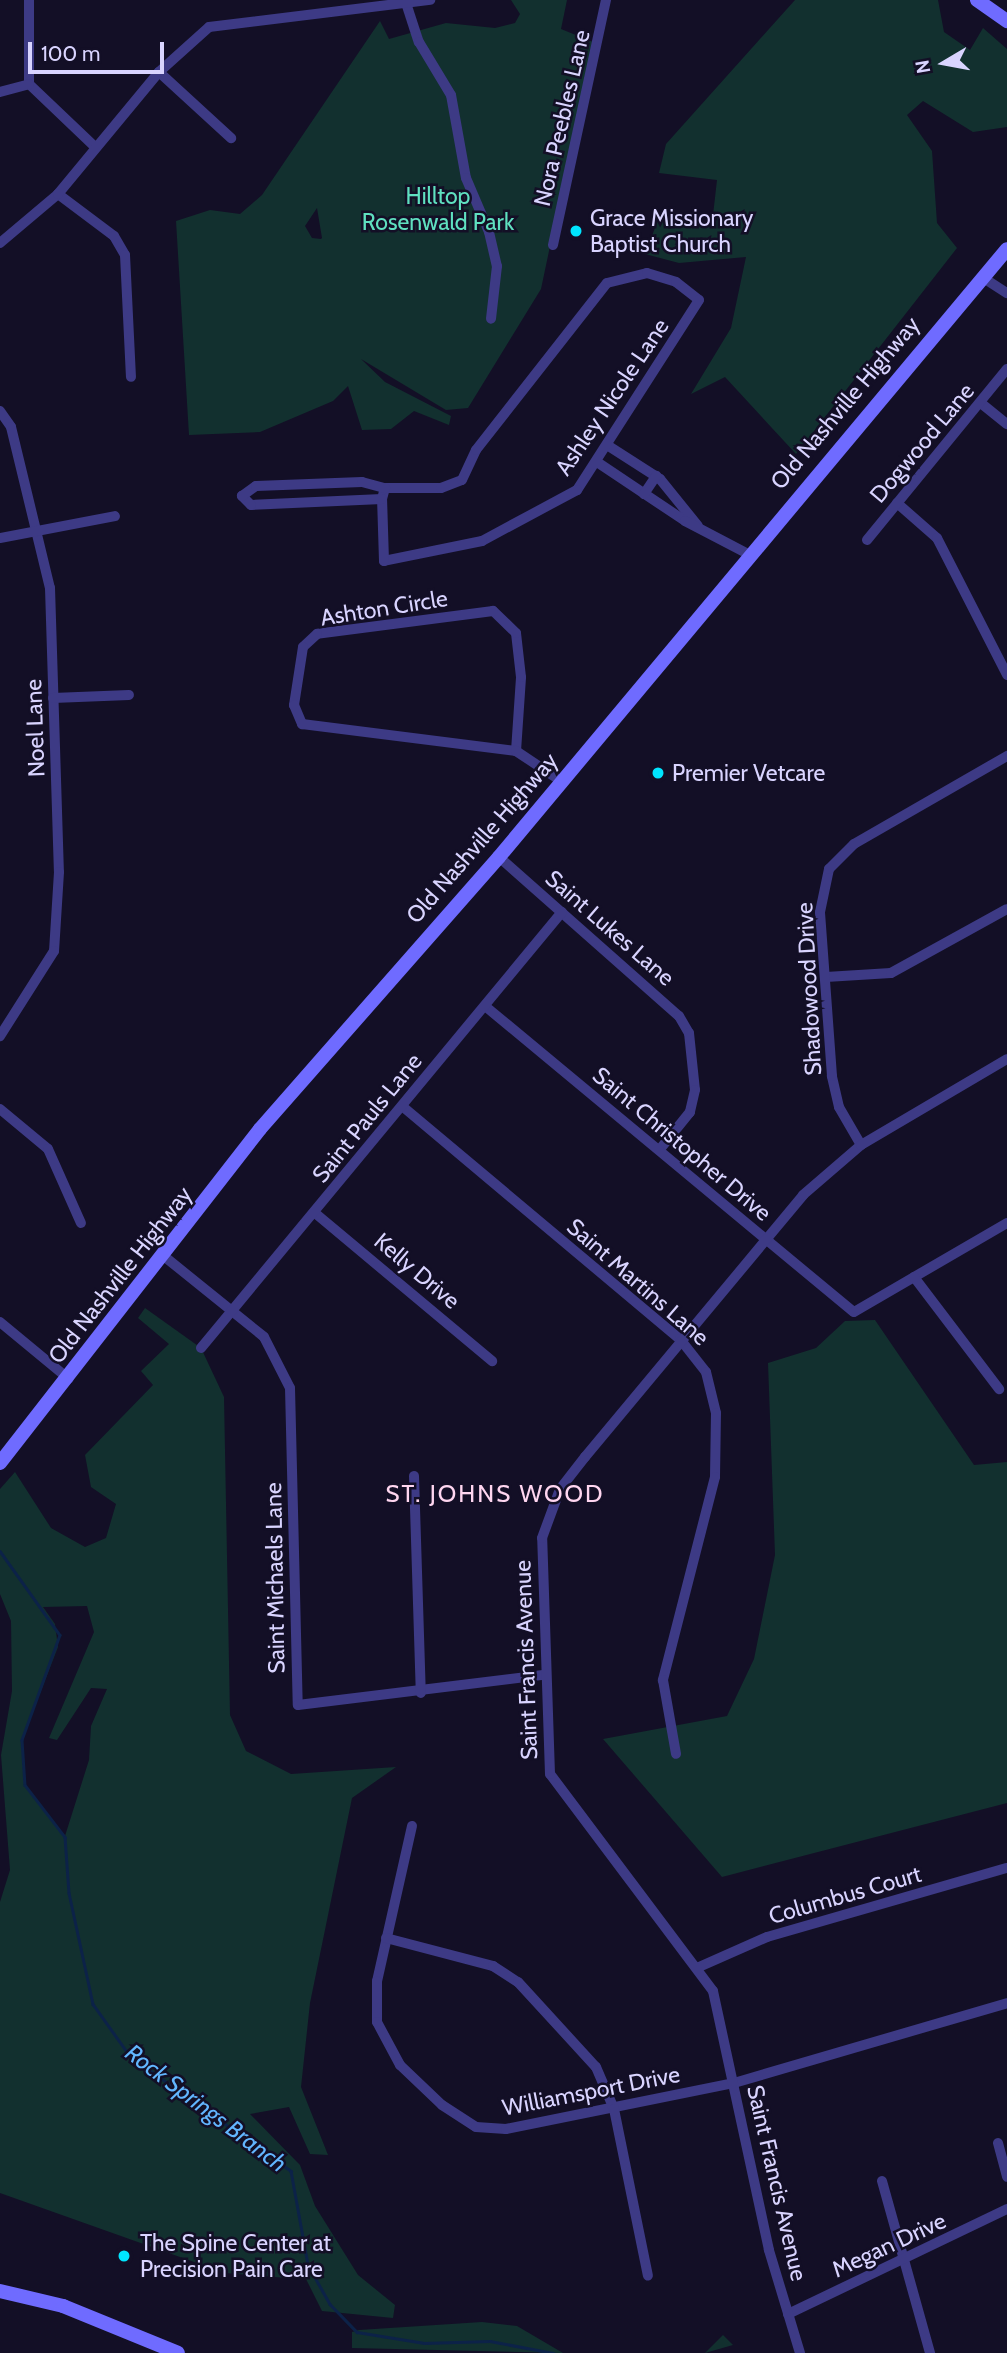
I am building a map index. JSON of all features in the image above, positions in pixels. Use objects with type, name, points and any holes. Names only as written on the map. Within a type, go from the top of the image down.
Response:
[{"type":"main road","points":[[977,0],[1007,22]]},
{"type":"main road","name":"Old Nashville Highway","points":[[0,1463],[166,1256],[260,1129],[499,857],[748,554],[1007,248]]},
{"type":"main road","points":[[0,2291],[64,2306],[178,2353]]},
{"type":"street","points":[[29,0],[29,84],[94,146]]},
{"type":"street","points":[[312,0],[313,13]]},
{"type":"street","points":[[0,243],[58,194],[94,146],[159,72],[209,27],[313,13],[407,6],[430,0]]},
{"type":"street","name":"Nora Peebles Lane","points":[[553,245],[606,0]]},
{"type":"street","points":[[407,6],[419,42],[451,95],[466,178],[489,232],[497,266],[491,319]]},
{"type":"street","points":[[159,72],[231,138]]},
{"type":"street","points":[[0,92],[29,84]]},
{"type":"street","points":[[58,194],[114,236],[125,255],[131,377]]},
{"type":"street","name":"Ashley Nicole Lane","points":[[647,274],[676,282],[699,300],[607,446],[577,490],[482,541],[384,561],[384,494],[441,488],[462,480],[476,450],[619,276],[647,274]]},
{"type":"street","points":[[982,277],[1007,293]]},
{"type":"street","name":"Dogwood Lane","points":[[867,540],[982,404],[1007,369]]},
{"type":"street","points":[[982,404],[1007,424]]},
{"type":"street","name":"Noel Lane","points":[[0,411],[11,427],[50,588],[57,940],[30,996],[0,1036]]},
{"type":"street","points":[[607,446],[656,476],[698,526]]},
{"type":"street","points":[[597,462],[644,494],[748,554]]},
{"type":"street","points":[[644,494],[656,476]]},
{"type":"street","points":[[362,482],[384,494],[251,505],[242,496],[256,486],[362,482]]},
{"type":"street","points":[[897,503],[937,538],[1007,675]]},
{"type":"street","points":[[0,538],[115,516]]},
{"type":"street","name":"Ashton Circle","points":[[516,751],[521,677],[516,633],[493,611],[317,634],[303,648],[294,705],[302,724],[516,751],[561,781]]},
{"type":"street","points":[[53,698],[129,695]]},
{"type":"street","name":"Shadowood Drive","points":[[860,1145],[835,1092],[821,901],[837,856],[1007,756]]},
{"type":"street","name":"Saint Lukes Lane","points":[[499,857],[657,991],[689,1034],[695,1090],[690,1112],[660,1149]]},
{"type":"street","points":[[826,977],[891,973],[1007,909]]},
{"type":"street","name":"Saint Pauls Lane","points":[[201,1349],[562,912]]},
{"type":"street","name":"Saint Christopher Drive","points":[[485,1006],[854,1312],[914,1277]]},
{"type":"street","name":"Saint Francis Avenue","points":[[800,2353],[788,2314],[718,2005],[699,1967],[559,1790],[546,1754],[540,1557],[550,1513],[560,1489],[764,1238],[860,1145],[1007,1059]]},
{"type":"street","name":"Saint Martins Lane","points":[[402,1106],[680,1339],[711,1384],[717,1457],[666,1660],[665,1717],[676,1754]]},
{"type":"street","points":[[0,1109],[48,1149],[81,1223]]},
{"type":"street","name":"Kelly Drive","points":[[315,1213],[492,1361]]},
{"type":"street","points":[[999,1389],[914,1277],[1007,1223]]},
{"type":"street","name":"Saint Michaels Lane","points":[[166,1256],[264,1337],[290,1388],[298,1704],[421,1693],[543,1675]]},
{"type":"street","points":[[0,1322],[69,1379]]},
{"type":"street","points":[[414,1476],[421,1693]]},
{"type":"street","name":"Williamsport Drive","points":[[412,1826],[386,1938],[375,2000],[380,2034],[400,2065],[442,2105],[477,2127],[506,2129],[734,2083],[1007,2003]]},
{"type":"street","name":"Columbus Court","points":[[699,1967],[767,1937],[1006,1868]]},
{"type":"street","points":[[386,1938],[493,1966],[518,1982],[596,2067],[614,2109],[648,2276]]},
{"type":"street","points":[[998,2143],[1007,2177]]},
{"type":"street","points":[[881,2180],[930,2353]]},
{"type":"street","name":"Megan Drive","points":[[788,2314],[1007,2209]]},
{"type":"green space","name":"Hilltop Rosenwald Park","points":[[511,0],[567,0],[561,29],[593,42],[541,289],[468,408],[446,410],[361,359],[385,382],[451,416],[449,425],[414,411],[391,429],[362,430],[348,386],[333,401],[260,432],[189,435],[176,221],[210,210],[240,214],[262,195],[380,21],[389,39],[446,23],[495,28],[515,23],[520,14]],"holes":[[[317,208],[322,238],[312,238],[305,226]]]},
{"type":"green space","points":[[795,0],[938,0],[944,32],[970,50],[983,28],[1007,49],[1007,127],[973,132],[923,101],[907,115],[932,151],[937,223],[957,248],[796,454],[725,377],[691,394],[731,328],[746,257],[679,263],[645,254],[658,220],[712,224],[717,180],[659,173],[666,144]]},
{"type":"green space","points":[[145,1308],[201,1348],[224,1397],[230,1715],[246,1751],[291,1774],[396,1767],[352,1798],[310,2003],[301,2087],[328,2155],[310,2154],[289,2107],[250,2114],[300,2165],[315,2206],[358,2275],[395,2305],[393,2318],[322,2311],[300,2267],[287,2278],[225,2273],[0,2193],[0,1902],[10,1870],[1,1755],[12,1691],[11,1621],[0,1594],[0,1489],[15,1472],[51,1528],[85,1547],[106,1538],[116,1504],[91,1487],[85,1455],[153,1385],[141,1371],[169,1344],[138,1318]],"holes":[[[87,1606],[94,1632],[49,1738],[57,1740],[91,1688],[107,1689],[91,1726],[89,1760],[65,1836],[25,1785],[22,1740],[58,1647],[55,1624],[43,1607]]]},
{"type":"green space","points":[[875,1320],[974,1465],[1007,1462],[1007,1803],[722,1877],[603,1739],[727,1716],[754,1659],[775,1555],[768,1363],[816,1348],[845,1321]]},
{"type":"green space","points":[[482,2322],[517,2326],[563,2353],[352,2348],[352,2332],[359,2330]]},
{"type":"green space","points":[[723,2335],[733,2345],[705,2353]]},
{"type":"waterway","name":"Rock Springs Branch","points":[[0,1551],[60,1635],[22,1740],[25,1785],[65,1837],[69,1893],[93,2004],[130,2056],[291,2171],[308,2265],[330,2304],[357,2332],[424,2343],[490,2341],[553,2353]]},
{"type":"place","name":"Grace Missionary Baptist Church","points":[[576,231]]},
{"type":"place","name":"Premier Vetcare","points":[[658,773]]},
{"type":"place","name":"The Spine Center at Precision Pain Care","points":[[124,2256]]},
{"type":"district","name":"ST. JOHNS WOOD","points":[[495,1494]]}]
